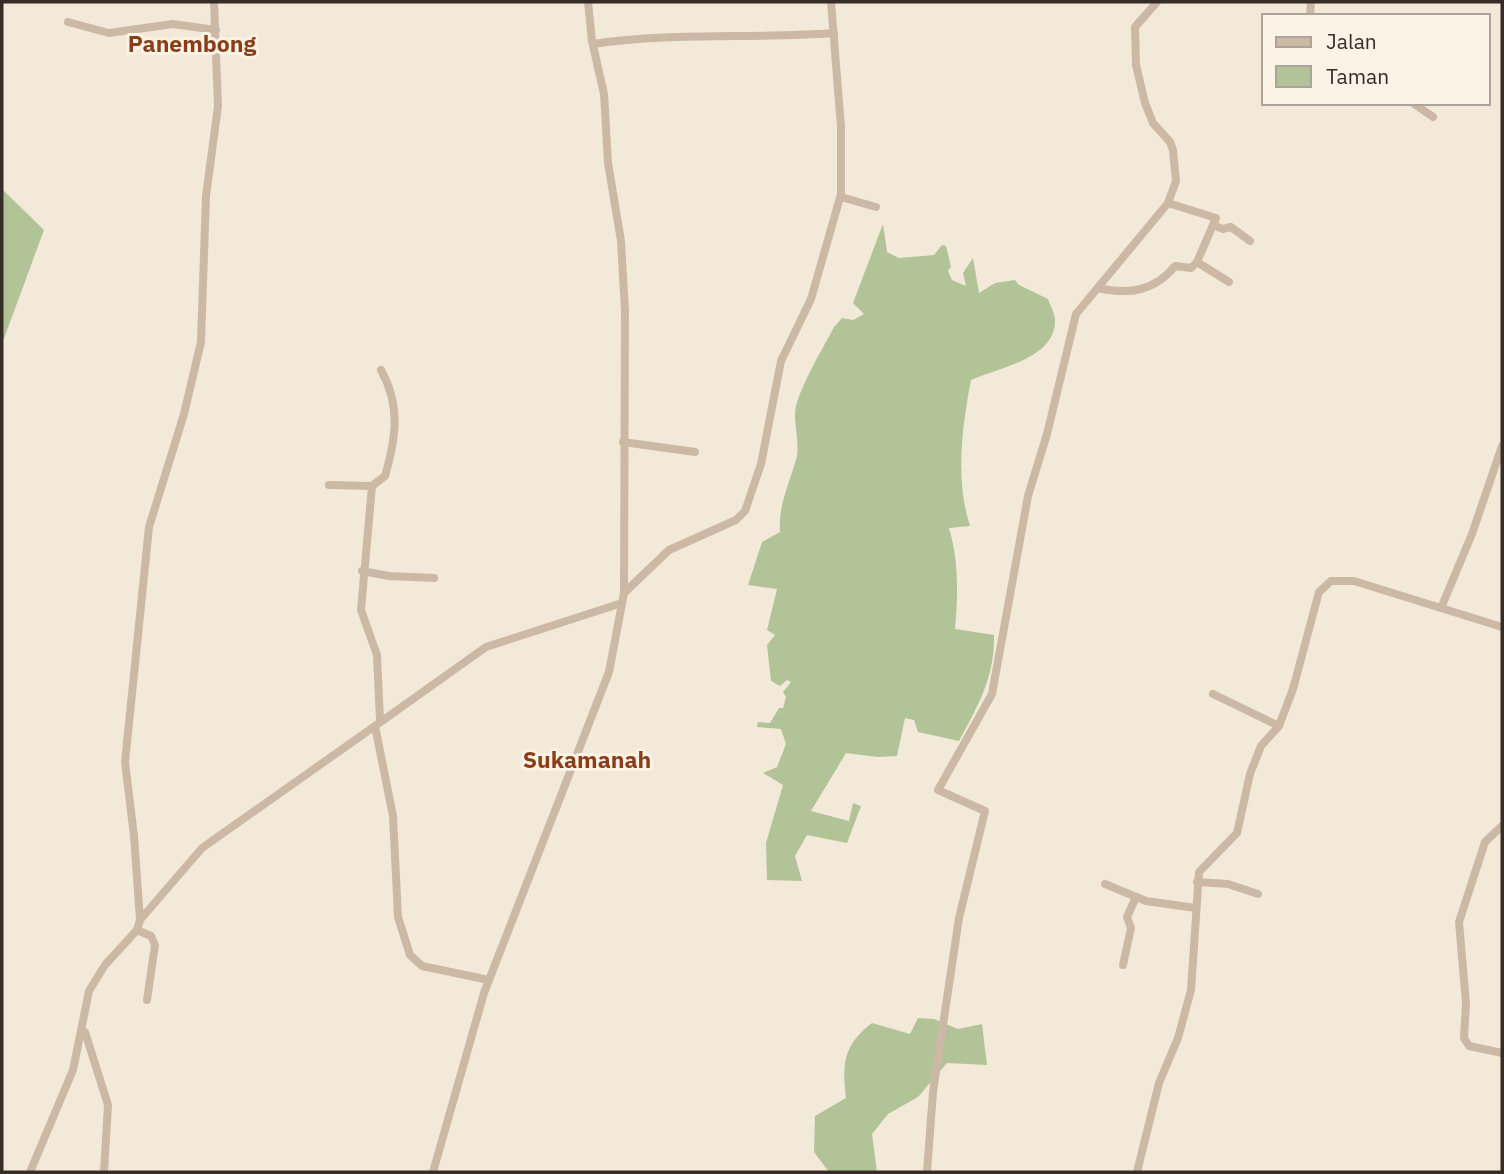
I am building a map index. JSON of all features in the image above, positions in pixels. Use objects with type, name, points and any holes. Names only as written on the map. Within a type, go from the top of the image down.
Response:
[{"type":"street","points":[[30,1172],[73,1070],[89,990],[105,965],[137,930],[140,920],[125,762],[149,527],[184,414],[201,342],[205,197],[217,119],[214,2]]},
{"type":"street","points":[[433,1172],[489,980],[609,672],[624,593],[625,311],[621,241],[608,163],[604,94],[593,44],[588,2]]},
{"type":"street","points":[[624,593],[669,550],[736,520],[745,512],[761,464],[781,361],[811,299],[841,197],[841,127],[831,2]]},
{"type":"street","points":[[927,1172],[933,1092],[959,918],[985,811],[983,807],[938,790],[992,694],[1020,531],[1047,434],[1064,351],[1076,314],[1168,203],[1176,181],[1173,150],[1170,142],[1153,123],[1136,65],[1135,27],[1157,2]]},
{"type":"street","points":[[68,22],[109,33],[173,24],[216,30]]},
{"type":"street","points":[[593,44],[630,37],[675,39],[834,33]]},
{"type":"street","points":[[1416,105],[1433,117]]},
{"type":"street","points":[[841,197],[876,207]]},
{"type":"street","points":[[1098,288],[1113,292],[1139,290],[1164,279],[1177,265],[1191,268],[1196,262],[1215,217],[1196,214],[1168,203]]},
{"type":"street","points":[[1213,225],[1223,229],[1231,228],[1250,241]]},
{"type":"street","points":[[1196,262],[1229,282]]},
{"type":"street","points":[[329,485],[372,486],[381,481],[386,472],[394,423],[394,396],[381,370]]},
{"type":"street","points":[[623,442],[695,452]]},
{"type":"street","points":[[1441,608],[1472,534],[1502,446]]},
{"type":"street","points":[[372,486],[362,571],[361,610],[378,660],[378,723],[393,816],[398,917],[410,956],[422,966],[489,980]]},
{"type":"street","points":[[362,571],[389,576],[433,578]]},
{"type":"street","points":[[1137,1172],[1161,1077],[1178,1038],[1188,1005],[1195,960],[1197,882],[1201,867],[1235,837],[1250,774],[1261,746],[1279,726],[1299,669],[1319,592],[1325,584],[1342,580],[1354,581],[1502,627]]},
{"type":"street","points":[[140,920],[202,848],[486,647],[622,603]]},
{"type":"street","points":[[1213,694],[1279,726]]},
{"type":"street","points":[[1502,826],[1486,842],[1459,926],[1466,1003],[1464,1038],[1469,1046],[1502,1053]]},
{"type":"street","points":[[1197,882],[1228,884],[1258,894]]},
{"type":"street","points":[[1105,884],[1159,904],[1196,908]]},
{"type":"street","points":[[1123,965],[1131,928],[1127,917],[1136,897]]},
{"type":"street","points":[[137,930],[151,936],[155,945],[147,1000]]},
{"type":"street","points":[[83,1025],[91,1058],[108,1105],[104,1172]]},
{"type":"green space","points":[[2,189],[44,230],[2,344]]},
{"type":"green space","points":[[883,224],[887,252],[899,258],[934,255],[942,245],[946,246],[951,267],[948,271],[952,280],[966,286],[963,273],[973,258],[979,293],[995,283],[1015,280],[1019,285],[1048,299],[1055,318],[1053,333],[1036,353],[971,380],[961,472],[965,509],[970,526],[949,528],[957,578],[955,629],[994,635],[992,664],[973,715],[959,741],[918,732],[914,720],[905,718],[897,756],[878,757],[846,753],[811,811],[849,821],[853,803],[861,806],[847,843],[807,835],[795,856],[802,881],[767,880],[766,843],[783,785],[763,773],[777,767],[786,744],[781,729],[757,727],[758,722],[770,723],[779,708],[783,708],[786,697],[783,692],[791,682],[787,680],[780,686],[771,681],[767,645],[775,635],[767,630],[777,589],[748,585],[762,542],[780,532],[782,504],[798,446],[795,412],[799,396],[834,327],[842,318],[853,320],[864,314],[853,303]]},
{"type":"green space","points":[[918,1018],[934,1019],[958,1029],[982,1024],[987,1065],[947,1063],[918,1097],[888,1114],[872,1134],[877,1172],[829,1172],[814,1152],[815,1116],[846,1098],[844,1075],[850,1047],[872,1023],[910,1034]]},
{"type":"district","name":"Panembong","points":[[192,43]]},
{"type":"district","name":"Sukamanah","points":[[587,759]]}]
